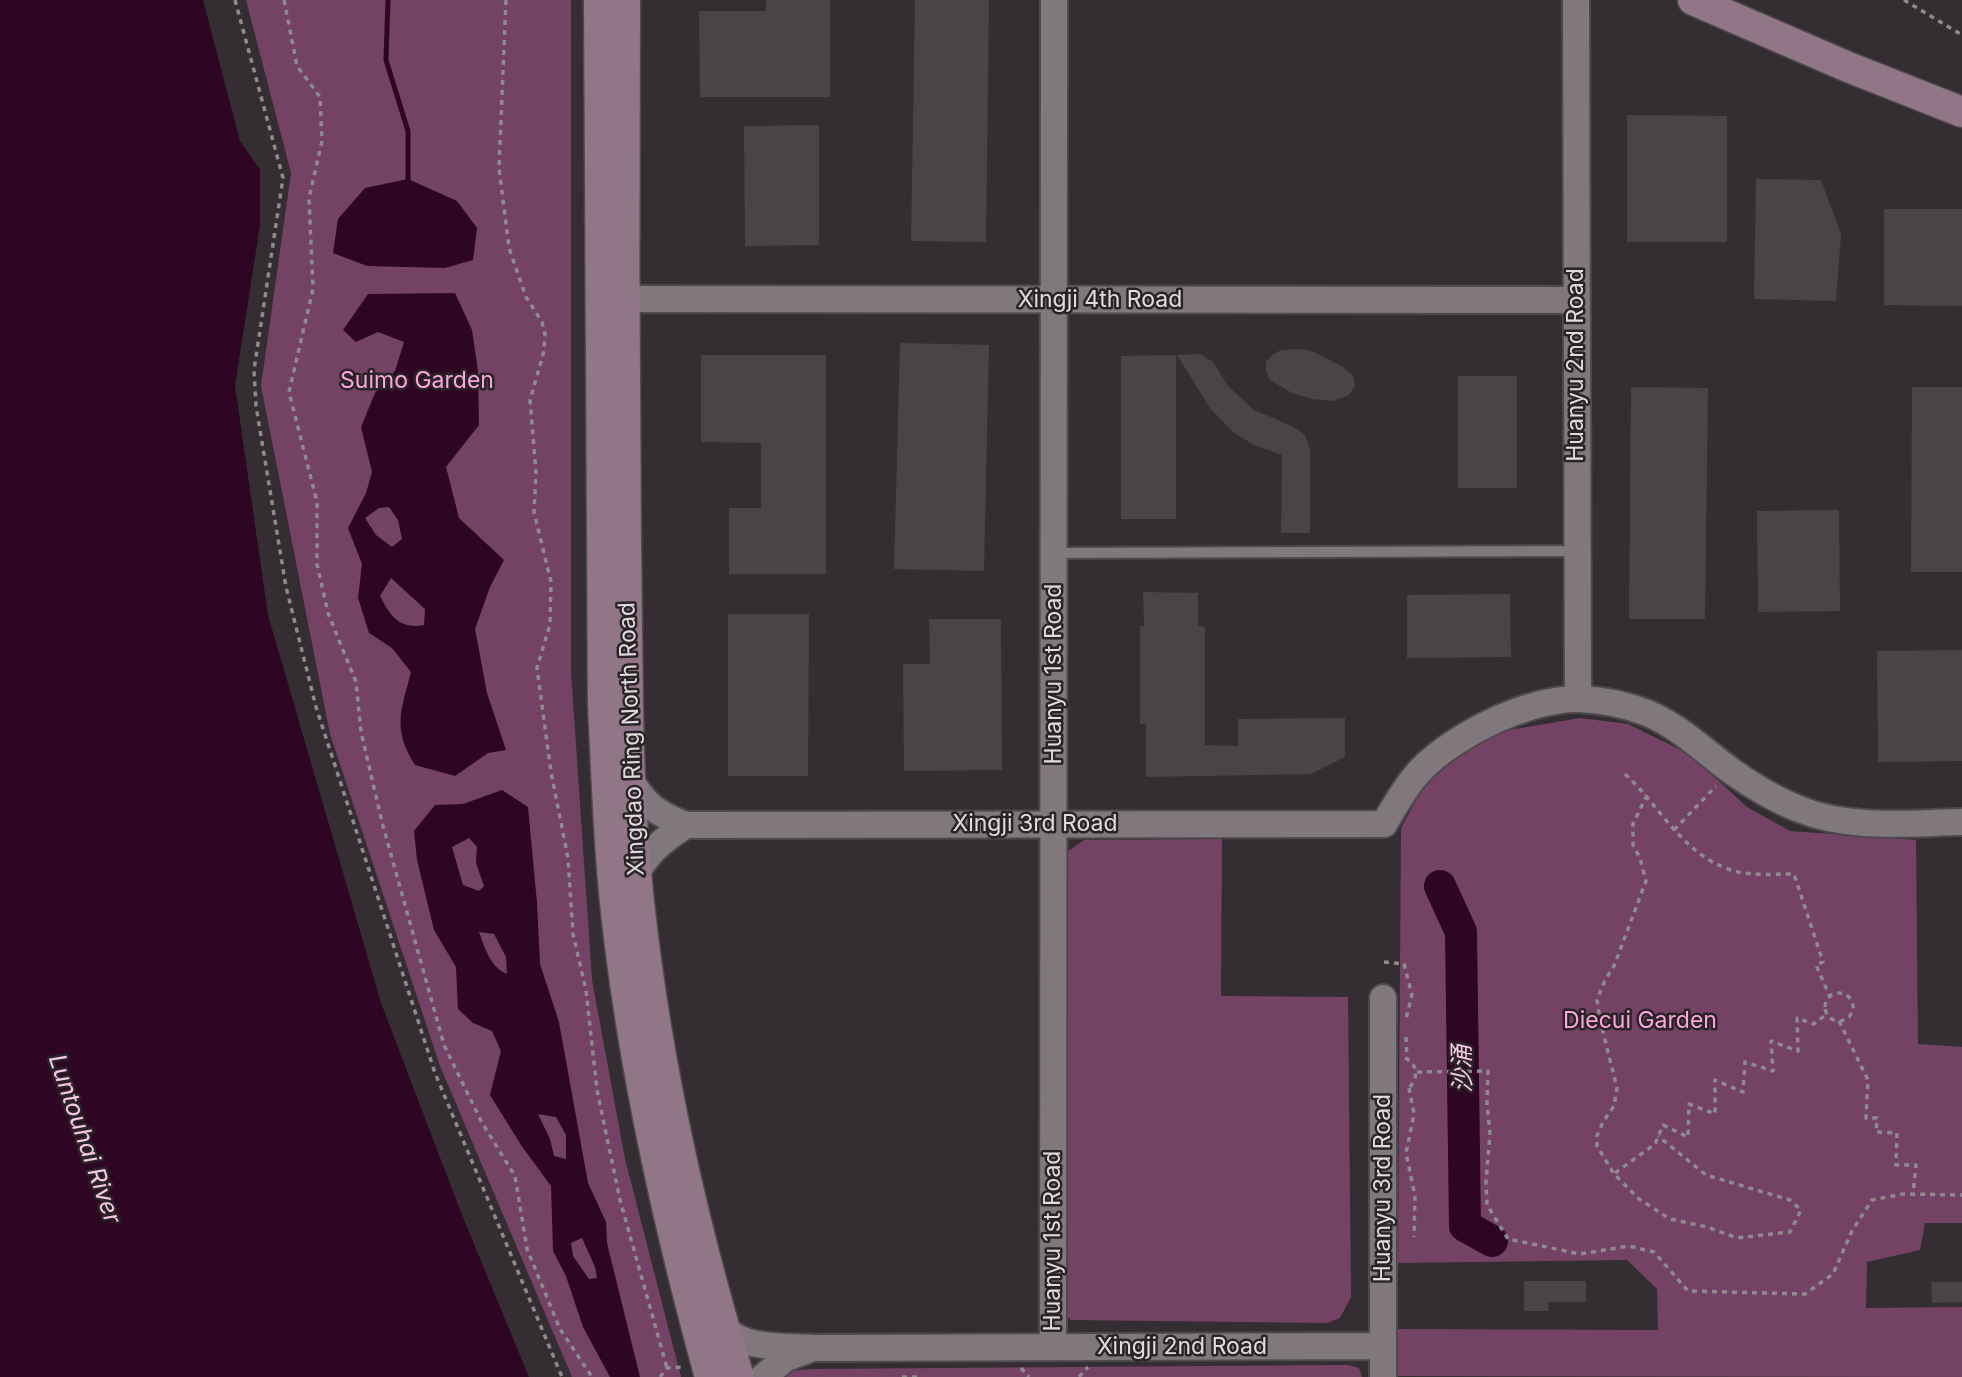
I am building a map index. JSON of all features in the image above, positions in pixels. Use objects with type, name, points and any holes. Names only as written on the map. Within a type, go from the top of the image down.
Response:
[{"type":"main road","points":[[599,0],[612,299]]},
{"type":"main road","points":[[612,299],[625,0]]},
{"type":"main road","points":[[1693,0],[1962,112]]},
{"type":"main road","points":[[1741,0],[1962,90]]},
{"type":"main road","name":"Xingdao Ring North Road","points":[[612,299],[629,778],[646,959],[668,1091],[690,1196],[739,1377]]},
{"type":"main road","name":"Xingdao Ring North Road","points":[[612,299],[603,705],[608,819],[618,936],[646,1118],[681,1271],[700,1377]]},
{"type":"street","name":"Huanyu 1st Road","points":[[1053,1347],[1054,0]]},
{"type":"street","name":"Huanyu 2nd Road","points":[[1576,0],[1578,699]]},
{"type":"street","points":[[1576,32],[1598,0]]},
{"type":"street","name":"Xingji 4th Road","points":[[612,299],[1575,300]]},
{"type":"street","points":[[1578,699],[1611,702],[1647,713],[1681,732],[1731,771],[1800,809],[1855,823],[1962,822]]},
{"type":"street","name":"Xingji 3rd Road","points":[[629,778],[649,806],[686,825],[1384,824],[1413,778],[1436,755],[1464,736],[1487,723],[1516,713],[1548,703],[1578,699]]},
{"type":"street","points":[[636,873],[648,854],[661,841],[686,825]]},
{"type":"street","name":"Huanyu 3rd Road","points":[[1383,998],[1383,1377]]},
{"type":"street","name":"Xingji 2nd Road","points":[[724,1327],[740,1339],[813,1348],[1383,1346]]},
{"type":"street","name":"Xingji 2nd Road","points":[[763,1377],[786,1358],[813,1348]]},
{"type":"lane","points":[[1054,553],[1577,551]]},
{"type":"path","points":[[235,0],[283,178],[254,370],[256,406],[286,587],[316,707],[435,1073],[562,1377]]},
{"type":"path","points":[[284,0],[297,66],[320,97],[322,141],[309,198],[313,289],[289,392],[317,502],[317,564],[328,613],[356,682],[361,732],[383,826],[444,1045],[481,1121],[514,1176],[527,1249],[560,1329],[592,1377]]},
{"type":"path","points":[[506,0],[499,168],[509,248],[526,297],[542,322],[545,335],[544,351],[530,400],[536,473],[534,512],[551,582],[551,624],[537,668],[551,772],[568,858],[573,934],[586,990],[597,1090],[620,1200],[667,1368]]},
{"type":"path","points":[[1904,0],[1962,35]]},
{"type":"path","points":[[1674,830],[1731,771]]},
{"type":"path","points":[[1625,774],[1647,795],[1662,818],[1698,855],[1735,872],[1794,874],[1823,962],[1816,965],[1830,997]]},
{"type":"path","points":[[1647,795],[1633,824],[1633,845],[1640,858],[1646,881],[1614,966],[1605,980],[1598,1000],[1600,1020],[1617,1088],[1614,1105],[1598,1136],[1598,1146],[1614,1174],[1639,1199],[1670,1219],[1707,1227],[1737,1238],[1790,1232],[1801,1210],[1790,1200],[1706,1175],[1658,1136]]},
{"type":"path","points":[[1844,994],[1853,1004],[1850,1016],[1839,1021],[1827,1014],[1826,1005],[1830,997],[1844,994]]},
{"type":"path","points":[[1614,1174],[1655,1144],[1663,1125],[1688,1137],[1689,1104],[1715,1114],[1715,1080],[1743,1092],[1745,1062],[1773,1071],[1771,1041],[1798,1051],[1797,1018],[1815,1024],[1827,1014]]},
{"type":"path","points":[[1839,1021],[1868,1080],[1866,1118],[1877,1118],[1876,1132],[1897,1133],[1896,1165],[1916,1165],[1913,1194]]},
{"type":"path","points":[[1417,1072],[1488,1072],[1490,1134],[1487,1205],[1508,1239],[1580,1254],[1629,1246],[1654,1252],[1688,1291],[1805,1294],[1833,1274],[1852,1231],[1872,1200],[1913,1194],[1962,1195]]},
{"type":"path","points":[[1409,1088],[1414,1114],[1406,1153],[1415,1196],[1414,1237]]},
{"type":"path","points":[[660,1377],[667,1368],[682,1366],[700,1377]]},
{"type":"path","points":[[901,1377],[919,1377]]},
{"type":"green space","name":"Suimo Garden","points":[[246,0],[571,0],[571,671],[592,980],[625,1159],[681,1377],[572,1377],[440,1066],[330,734],[261,386],[291,173]]},
{"type":"green space","name":"Diecui Garden","points":[[1580,718],[1628,724],[1689,754],[1747,807],[1790,831],[1916,840],[1918,1044],[1962,1047],[1962,1223],[1925,1223],[1920,1250],[1867,1262],[1866,1308],[1962,1307],[1962,1377],[1391,1376],[1392,1329],[1658,1330],[1657,1289],[1627,1260],[1398,1263],[1401,828],[1433,769],[1492,733]]},
{"type":"green space","points":[[1222,839],[1221,996],[1348,997],[1351,1297],[1340,1318],[1327,1323],[1071,1320],[1063,1312],[1060,857],[1084,840]]},
{"type":"green space","points":[[1348,1365],[1359,1368],[1362,1377],[781,1377],[792,1371],[811,1369]]},
{"type":"water","name":"Luntouhai River","points":[[0,0],[203,0],[240,141],[260,170],[260,225],[235,386],[268,615],[381,1003],[462,1215],[529,1377],[0,1377]]},
{"type":"water","points":[[408,179],[457,201],[477,228],[473,260],[445,268],[367,266],[333,253],[338,219],[365,188]]},
{"type":"water","points":[[455,293],[472,330],[478,371],[479,425],[446,467],[459,518],[504,560],[490,587],[475,629],[487,693],[506,750],[488,753],[455,776],[415,765],[401,730],[402,709],[411,672],[392,648],[369,633],[358,598],[362,564],[348,528],[366,493],[372,472],[361,427],[375,393],[395,371],[404,342],[378,332],[356,342],[343,330],[368,294]],"holes":[[[389,507],[398,520],[402,539],[392,547],[376,535],[365,518],[379,508]],[[391,578],[425,609],[424,625],[402,623],[396,620],[388,609],[380,596]]]},
{"type":"water","points":[[502,790],[528,807],[540,964],[559,1022],[588,1183],[606,1222],[607,1243],[640,1377],[610,1377],[583,1327],[566,1276],[553,1251],[551,1186],[490,1095],[501,1051],[492,1031],[473,1023],[458,1009],[456,967],[434,930],[417,860],[414,831],[435,805],[463,804]],"holes":[[[469,838],[477,847],[476,863],[484,886],[479,891],[463,885],[452,847]],[[479,932],[494,934],[506,957],[507,974],[496,967]],[[538,1114],[556,1117],[566,1135],[566,1159],[554,1156],[550,1139]],[[582,1238],[597,1278],[589,1279],[573,1256],[571,1243]]]},
{"type":"building","points":[[766,0],[830,0],[830,97],[700,97],[699,11],[766,11]]},
{"type":"building","points":[[915,0],[989,0],[986,242],[911,241]]},
{"type":"building","points":[[1627,115],[1727,116],[1727,242],[1627,242]]},
{"type":"building","points":[[819,125],[819,245],[745,246],[744,126]]},
{"type":"building","points":[[1756,179],[1821,180],[1841,234],[1836,301],[1754,299]]},
{"type":"building","points":[[1884,209],[1962,209],[1962,306],[1884,305]]},
{"type":"building","points":[[900,343],[989,345],[984,571],[894,569]]},
{"type":"building","points":[[1281,350],[1312,351],[1343,367],[1353,376],[1355,386],[1349,395],[1333,401],[1312,399],[1292,393],[1270,380],[1266,372],[1266,362],[1272,355]]},
{"type":"building","points":[[1200,354],[1213,362],[1228,386],[1254,410],[1304,434],[1310,448],[1310,533],[1281,533],[1282,455],[1254,445],[1233,432],[1210,408],[1177,355]]},
{"type":"building","points":[[701,355],[826,355],[826,574],[729,574],[729,508],[761,508],[761,443],[701,442]]},
{"type":"building","points":[[1176,355],[1176,519],[1121,519],[1121,356]]},
{"type":"building","points":[[1458,376],[1517,376],[1517,488],[1458,488]]},
{"type":"building","points":[[1631,387],[1708,388],[1705,619],[1629,619]]},
{"type":"building","points":[[1912,387],[1962,387],[1962,572],[1911,572]]},
{"type":"building","points":[[1839,510],[1840,611],[1758,612],[1757,511]]},
{"type":"building","points":[[1143,592],[1198,593],[1198,626],[1205,627],[1205,745],[1238,746],[1238,719],[1345,718],[1345,757],[1311,774],[1146,777],[1146,724],[1140,724],[1140,626],[1144,626]]},
{"type":"building","points":[[1510,594],[1511,657],[1407,658],[1407,595]]},
{"type":"building","points":[[728,614],[809,614],[808,776],[728,776]]},
{"type":"building","points":[[929,619],[1001,619],[1002,770],[904,771],[903,664],[930,664]]},
{"type":"building","points":[[1962,650],[1962,761],[1878,762],[1877,651]]},
{"type":"building","points":[[1524,1281],[1586,1281],[1586,1302],[1548,1302],[1549,1311],[1524,1311]]},
{"type":"building","points":[[1931,1282],[1962,1282],[1962,1302],[1932,1303]]},
{"type":"waterway","points":[[388,0],[386,60],[408,131],[408,179]]},
{"type":"waterway","name":"沙涌","points":[[1440,886],[1461,932],[1465,1226],[1492,1241]]}]
